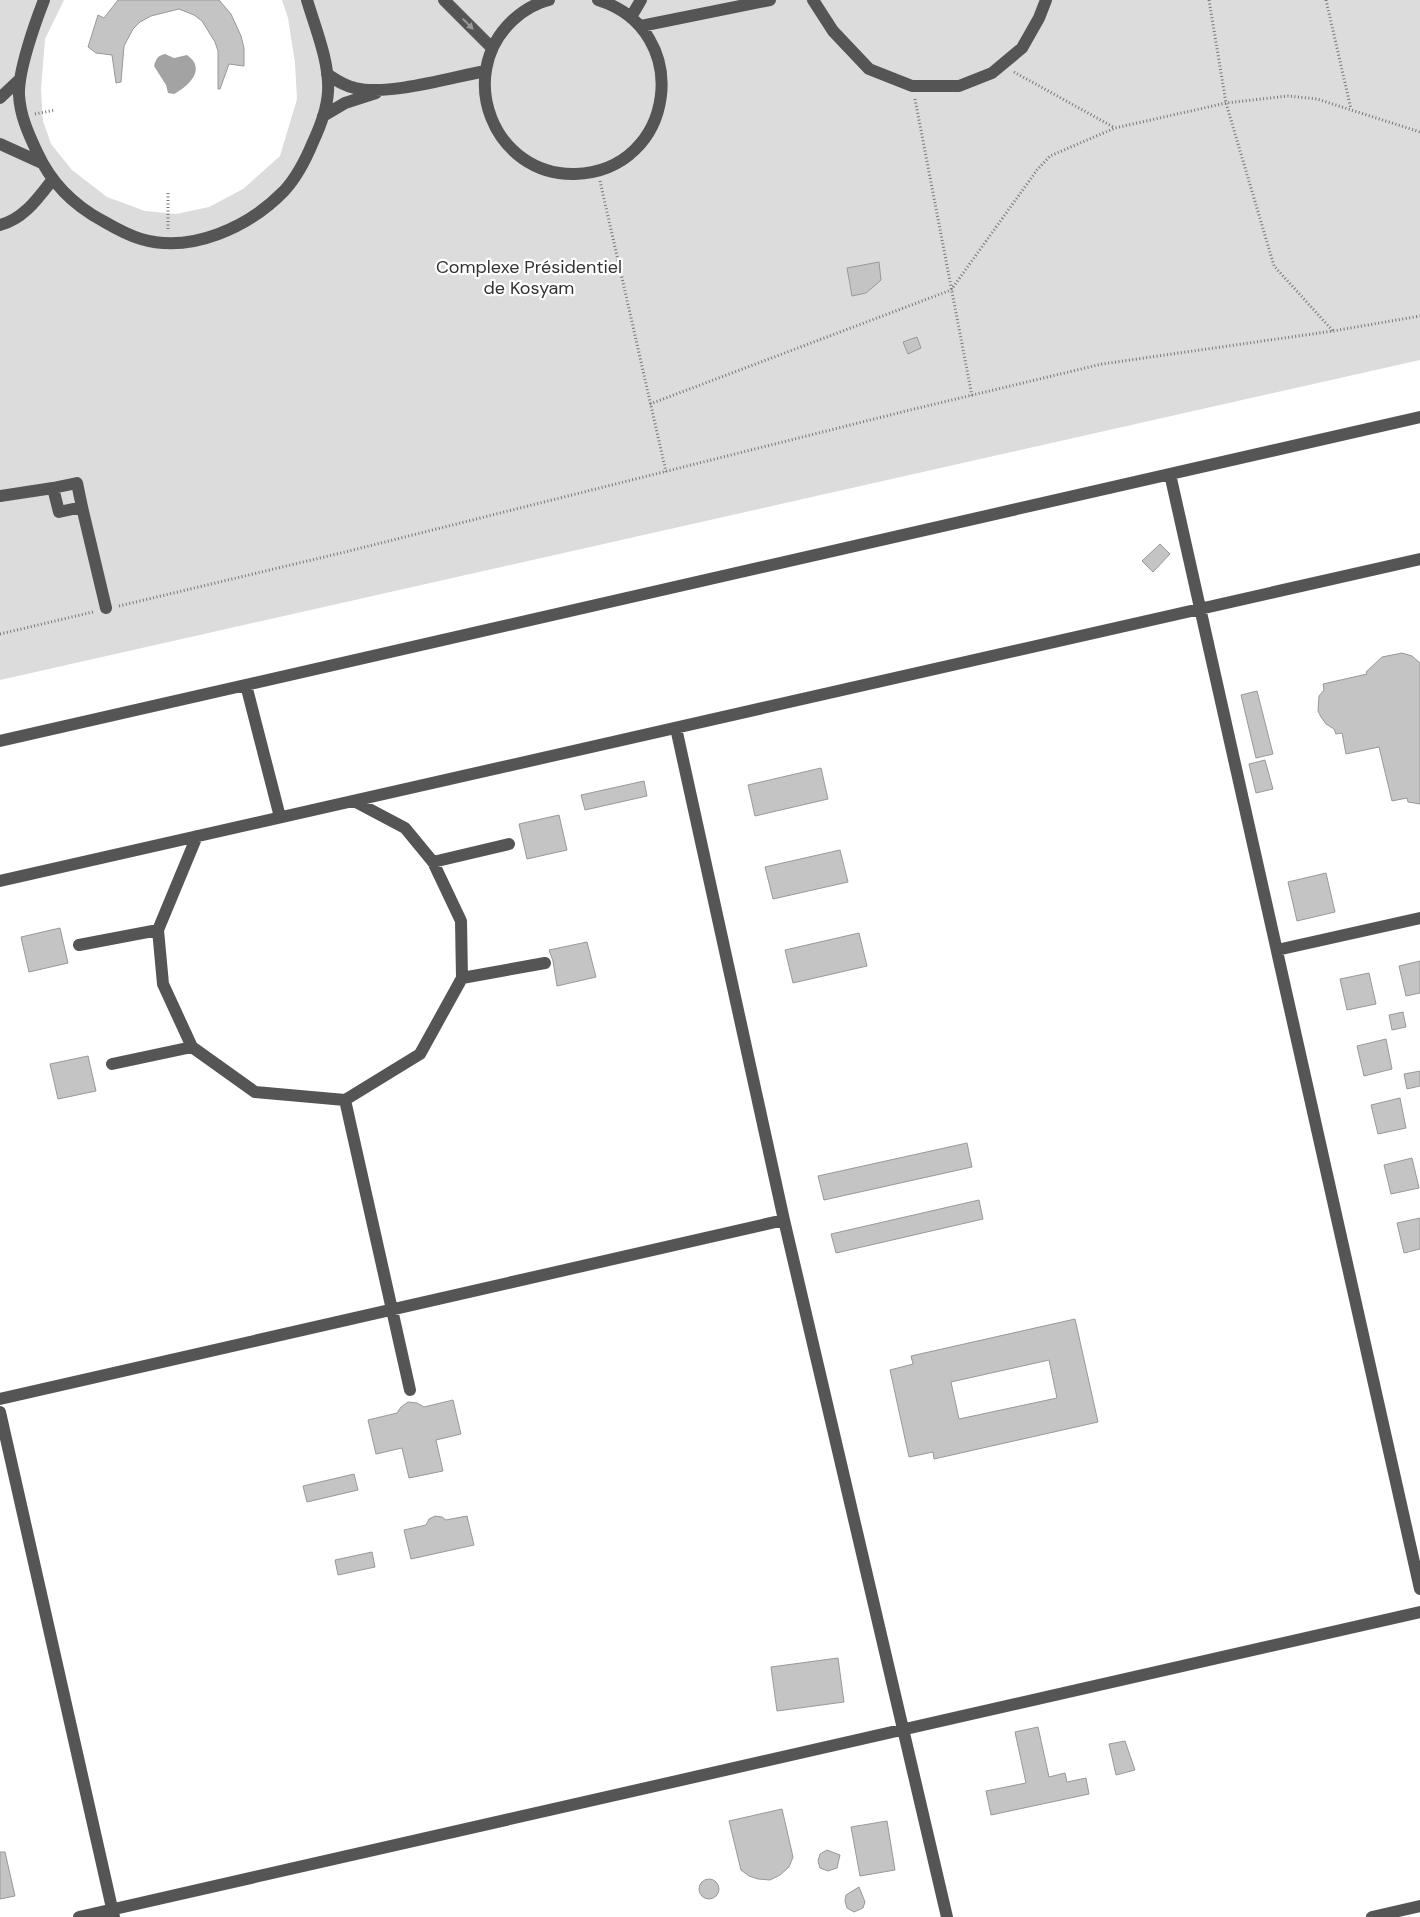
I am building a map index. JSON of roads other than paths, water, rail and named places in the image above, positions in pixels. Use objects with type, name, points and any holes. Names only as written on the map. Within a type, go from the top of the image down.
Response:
[{"type":"lane","points":[[44,0],[35,23],[20,79],[19,94],[25,127],[42,163],[65,195],[91,214],[141,240],[169,242],[202,240],[217,235],[247,220],[285,190],[296,176],[308,155],[323,116],[328,92],[327,74],[307,0]]},
{"type":"lane","points":[[444,0],[492,48]]},
{"type":"lane","points":[[549,0],[543,1],[522,12],[505,28],[492,48],[485,71],[484,93],[489,115],[499,135],[514,152],[532,164],[553,172],[575,174],[597,171],[618,162],[636,149],[650,131],[659,111],[663,89],[661,66],[654,45],[641,26],[611,4],[598,0]]},
{"type":"lane","points":[[631,17],[642,0]]},
{"type":"lane","points":[[641,26],[770,0]]},
{"type":"lane","points":[[813,0],[833,32],[869,69],[912,86],[959,86],[992,73],[1022,48],[1039,18],[1046,0]]},
{"type":"lane","points":[[323,116],[345,104],[383,91],[485,71]]},
{"type":"lane","points":[[327,74],[342,84],[354,88],[383,91]]},
{"type":"lane","points":[[0,98],[20,79]]},
{"type":"lane","points":[[0,144],[42,163]]},
{"type":"lane","points":[[0,224],[12,222],[32,205],[53,180]]},
{"type":"lane","points":[[0,741],[1420,417]]},
{"type":"lane","points":[[1170,474],[1420,1589]]},
{"type":"lane","points":[[0,496],[78,483],[106,608]]},
{"type":"lane","points":[[54,488],[59,512],[82,507]]},
{"type":"lane","points":[[0,881],[1420,559]]},
{"type":"lane","points":[[246,685],[280,817]]},
{"type":"lane","points":[[676,728],[784,1220],[947,1917]]},
{"type":"lane","points":[[197,836],[158,930],[162,984],[192,1047],[255,1092],[345,1100],[420,1054],[462,978],[461,921],[433,862],[405,828],[354,800]]},
{"type":"lane","points":[[433,862],[509,844]]},
{"type":"lane","points":[[1277,950],[1420,918]]},
{"type":"lane","points":[[80,945],[158,930]]},
{"type":"lane","points":[[462,978],[545,963]]},
{"type":"lane","points":[[112,1064],[192,1047]]},
{"type":"lane","points":[[345,1100],[410,1390]]},
{"type":"lane","points":[[0,1399],[784,1220]]},
{"type":"lane","points":[[0,1412],[114,1913]]},
{"type":"lane","points":[[79,1917],[114,1913],[1420,1612]]},
{"type":"lane","points":[[1372,1917],[1420,1906]]},
{"type":"park label","name":"Complexe Présidentiel de Kosyam","points":[[529,277]]}]
